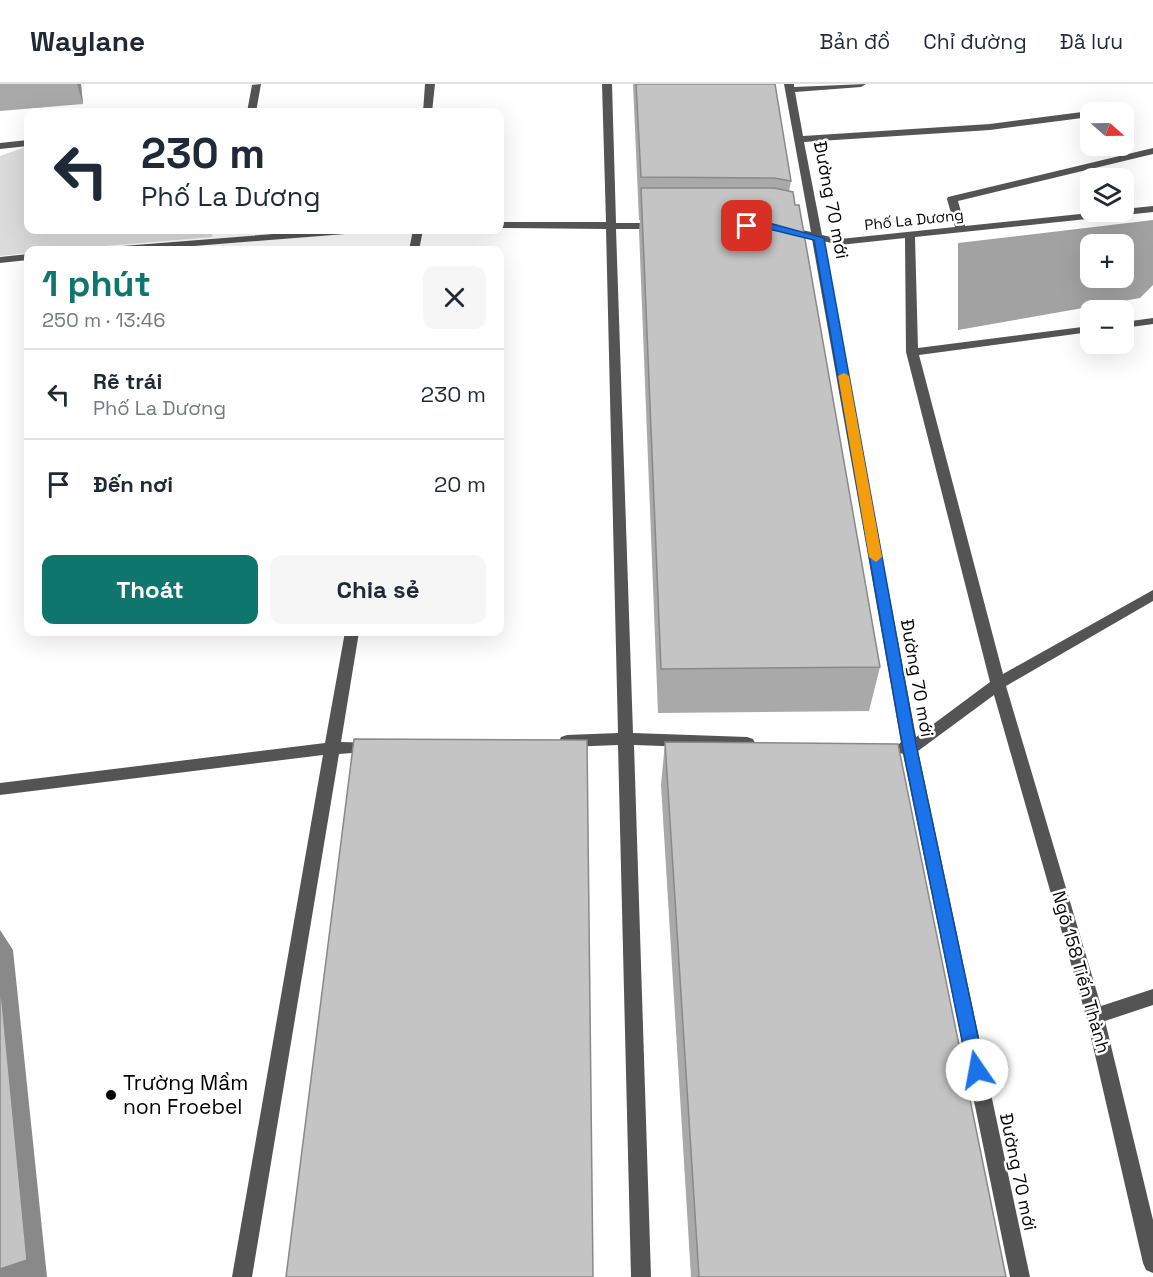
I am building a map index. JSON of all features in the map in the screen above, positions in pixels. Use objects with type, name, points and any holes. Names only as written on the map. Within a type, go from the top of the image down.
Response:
[{"type":"street","points":[[428,108],[430,84]]},
{"type":"street","points":[[607,84],[613,226],[641,1277]]},
{"type":"street","points":[[790,87],[861,84]]},
{"type":"street","points":[[252,108],[257,85]]},
{"type":"street","name":"Đường 70 mới","points":[[790,87],[910,749],[1020,1277]]},
{"type":"street","points":[[800,139],[990,127],[1080,115]]},
{"type":"street","points":[[0,146],[24,143]]},
{"type":"street","points":[[961,230],[952,199],[1153,151]]},
{"type":"street","name":"Phố La Dương","points":[[769,226],[840,242],[1153,209]]},
{"type":"street","points":[[504,225],[669,226]]},
{"type":"street","points":[[140,246],[221,235],[248,234]]},
{"type":"street","name":"Ngõ 158 Tiến Thành","points":[[910,236],[912,352],[998,684],[1095,1016],[1153,1263]]},
{"type":"street","points":[[0,260],[24,257]]},
{"type":"street","points":[[1134,324],[1153,321]]},
{"type":"street","points":[[912,352],[1080,330]]},
{"type":"street","points":[[886,748],[910,749],[998,684],[1153,595]]},
{"type":"street","points":[[242,1277],[351,636]]},
{"type":"street","points":[[556,741],[626,739],[768,744]]},
{"type":"street","points":[[0,789],[333,748],[392,746]]},
{"type":"street","points":[[1095,1016],[1153,997]]},
{"type":"shaded area","points":[[24,147],[24,234],[212,234],[212,237],[105,246],[24,246],[24,253],[0,256],[0,156]]},
{"type":"shaded area","points":[[1153,220],[1153,285],[1140,298],[1080,300],[1080,309],[958,330],[958,243]]},
{"type":"building","points":[[636,84],[775,84],[791,181],[774,178],[641,177]]},
{"type":"building","points":[[641,188],[774,188],[793,192],[795,205],[799,205],[880,667],[661,669]]},
{"type":"building","points":[[354,739],[587,740],[593,1277],[286,1277]]},
{"type":"building","points":[[665,742],[898,744],[1006,1277],[699,1277]]},
{"type":"building","points":[[0,980],[27,1260],[0,1269]]},
{"type":"slow traffic","points":[[844,376],[876,557]]},
{"type":"place","name":"Trường Mầm non Froebel","points":[[111,1095]]},
{"type":"route","points":[[747,226],[769,226],[819,238],[910,749],[977,1070]]}]
